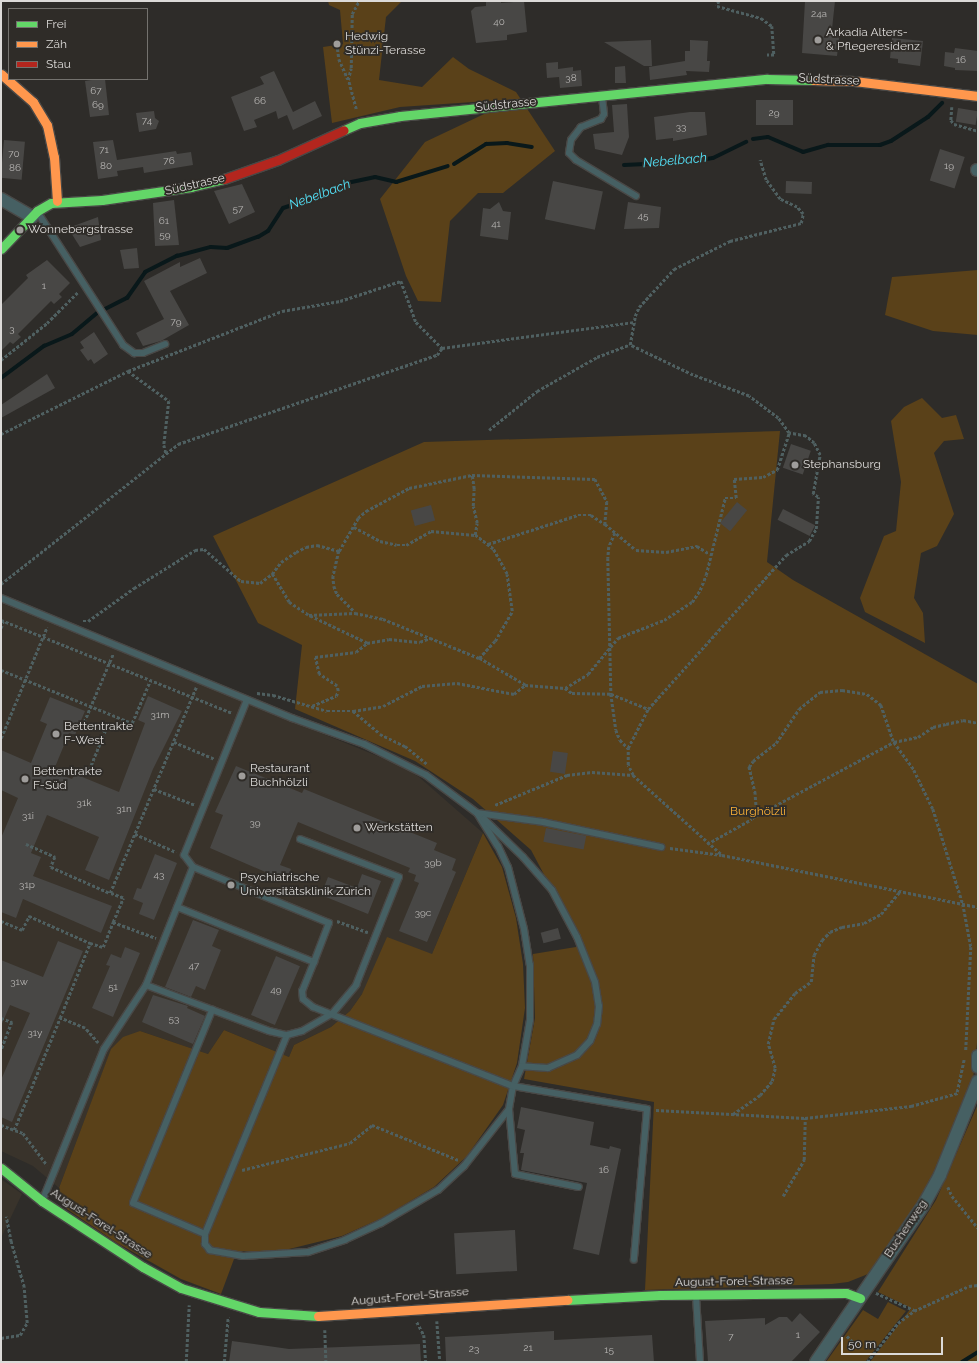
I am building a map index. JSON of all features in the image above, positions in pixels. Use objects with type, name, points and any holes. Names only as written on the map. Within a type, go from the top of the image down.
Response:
[{"type":"street","points":[[1,74],[33,102],[46,125],[54,157],[57,201]]},
{"type":"street","name":"Südstrasse","points":[[1,249],[35,214],[47,205],[57,201],[102,200],[191,187],[270,163],[360,123],[400,116],[602,93],[737,81],[798,78],[854,81],[978,96]]},
{"type":"street","points":[[1,199],[35,214]]},
{"type":"street","points":[[978,1056],[978,1067]]},
{"type":"street","name":"Buchenweg","points":[[816,1362],[924,1204],[940,1175],[978,1084]]},
{"type":"street","name":"August-Forel-Strasse","points":[[1,1168],[42,1201],[144,1267],[181,1288],[220,1302],[258,1312],[294,1316],[325,1316],[440,1306],[696,1295],[846,1293],[860,1298]]},
{"type":"lane","points":[[602,93],[604,114],[601,119],[581,127],[571,140],[569,153],[576,160],[636,196]]},
{"type":"lane","points":[[35,214],[86,285],[123,345],[134,353],[143,353],[165,344]]},
{"type":"lane","points":[[1,598],[247,700],[364,744],[426,775],[477,813],[523,857],[552,890],[577,937],[595,982],[599,1006],[597,1024],[590,1041],[577,1055],[548,1068],[522,1066]]},
{"type":"lane","points":[[247,700],[184,855],[193,867],[329,923],[302,991],[303,1000],[313,1007],[513,1086],[647,1109],[634,1259]]},
{"type":"lane","points":[[477,813],[543,822],[661,847]]},
{"type":"lane","points":[[477,813],[498,846],[508,867],[524,929],[530,966],[531,1004],[522,1066],[513,1086],[509,1109],[515,1174],[579,1187]]},
{"type":"lane","points":[[146,985],[212,1010],[287,1035],[302,1031],[332,1014],[356,985],[399,877],[300,839]]},
{"type":"lane","points":[[42,1201],[104,1049],[146,985],[193,867]]},
{"type":"lane","points":[[177,907],[314,962]]},
{"type":"lane","points":[[205,1234],[133,1203],[212,1010]]},
{"type":"lane","points":[[287,1035],[205,1234],[205,1244],[216,1252],[243,1256],[308,1252],[345,1240],[412,1207],[438,1190],[466,1163],[509,1109]]},
{"type":"lane","points":[[696,1295],[700,1362]]},
{"type":"path","points":[[348,80],[351,68],[352,14],[360,1]]},
{"type":"path","points":[[719,1],[717,6],[761,18],[772,26],[774,55],[767,55]]},
{"type":"path","points":[[337,44],[339,59],[348,80],[360,123]]},
{"type":"path","points":[[952,104],[951,120],[954,124],[978,131]]},
{"type":"path","points":[[630,345],[639,308],[674,269],[730,241],[801,223],[803,214],[797,207],[780,199],[766,180],[760,160]]},
{"type":"path","points":[[1,434],[128,371],[282,312],[340,301],[401,281],[416,322],[442,348]]},
{"type":"path","points":[[1,360],[47,323],[86,285]]},
{"type":"path","points":[[1,584],[178,444],[437,355],[442,348],[635,322]]},
{"type":"path","points":[[489,430],[537,390],[597,357],[630,345],[693,375],[749,396],[778,418],[789,433],[806,436],[814,443],[820,455],[813,494],[818,497],[816,529],[809,540],[786,555],[648,709],[628,748],[628,765],[633,775],[707,844],[722,855]]},
{"type":"path","points":[[128,371],[169,401],[164,445],[166,453]]},
{"type":"path","points":[[308,615],[355,613],[383,619],[479,658],[525,686],[566,688],[588,674],[618,638],[664,620],[692,602],[700,590],[725,498],[736,498],[734,479],[764,477],[777,470],[789,433]]},
{"type":"path","points":[[472,475],[474,489],[473,506],[477,523],[475,536]]},
{"type":"path","points":[[355,613],[338,594],[334,586],[333,576],[339,551],[366,511],[409,488],[472,475],[595,479],[607,502],[605,524]]},
{"type":"path","points":[[488,544],[578,515],[591,516],[605,524],[636,550],[644,552],[666,552],[697,546],[710,554]]},
{"type":"path","points":[[354,527],[380,541],[397,545],[406,545],[431,531],[475,536],[488,544],[507,574],[512,611],[495,641],[479,658]]},
{"type":"path","points":[[615,533],[609,547],[608,558],[611,694],[616,730],[620,740],[628,748]]},
{"type":"path","points":[[68,625],[74,622],[88,621],[134,588],[194,550],[204,549],[240,582],[260,583],[272,574],[281,562],[306,547],[317,545],[339,551]]},
{"type":"path","points":[[272,574],[289,602],[308,615],[367,643]]},
{"type":"path","points":[[1,738],[51,619]]},
{"type":"path","points":[[1,628],[2,621],[241,717]]},
{"type":"path","points":[[312,706],[336,696],[338,691],[337,686],[318,674],[315,657],[356,652],[367,643],[389,639],[420,642],[430,638]]},
{"type":"path","points":[[88,770],[105,731],[84,722],[116,646]]},
{"type":"path","points":[[1,670],[132,723],[150,681]]},
{"type":"path","points":[[110,893],[199,679]]},
{"type":"path","points":[[247,700],[257,693],[327,711],[353,711],[383,706],[422,686],[457,682],[514,694],[525,686]]},
{"type":"path","points":[[566,688],[572,693],[611,694],[648,709]]},
{"type":"path","points":[[752,819],[756,810],[755,794],[749,767],[776,743],[799,709],[820,692],[842,690],[868,694],[881,705],[894,742],[914,770],[933,809],[962,904],[971,947],[966,1053],[957,1092]]},
{"type":"path","points":[[707,844],[894,742],[918,737],[933,727],[963,720],[978,723]]},
{"type":"path","points":[[174,742],[223,762]]},
{"type":"path","points":[[477,813],[567,775],[592,772],[633,775]]},
{"type":"path","points":[[154,789],[203,809]]},
{"type":"path","points":[[135,834],[184,855]]},
{"type":"path","points":[[1,921],[22,930],[29,916],[103,947],[123,898],[51,868],[55,856],[26,844]]},
{"type":"path","points":[[661,847],[722,855],[978,907]]},
{"type":"path","points":[[732,1114],[760,1095],[772,1081],[775,1068],[768,1044],[774,1019],[795,993],[811,982],[814,955],[822,940],[842,926],[864,923],[882,914],[900,891]]},
{"type":"path","points":[[329,923],[340,920],[376,935]]},
{"type":"path","points":[[114,922],[163,940]]},
{"type":"path","points":[[14,1130],[90,942]]},
{"type":"path","points":[[1,1018],[12,1022],[1,1050]]},
{"type":"path","points":[[60,1018],[85,1028],[104,1049]]},
{"type":"path","points":[[647,1109],[805,1118],[911,1106],[957,1092],[971,1098]]},
{"type":"path","points":[[783,1196],[804,1160],[805,1118]]},
{"type":"path","points":[[1,1125],[23,1133],[53,1171]]},
{"type":"path","points":[[230,1173],[350,1143],[372,1126],[466,1163]]},
{"type":"path","points":[[943,1182],[966,1215],[978,1228]]},
{"type":"path","points":[[1,1338],[20,1335],[27,1323],[24,1287],[11,1242],[6,1216]]},
{"type":"path","points":[[867,1362],[898,1323],[914,1311],[969,1286],[978,1285]]},
{"type":"path","points":[[874,1292],[914,1311]]},
{"type":"path","points":[[186,1362],[190,1320],[188,1297]]},
{"type":"path","points":[[224,1362],[228,1311]]},
{"type":"path","points":[[436,1314],[440,1362]]},
{"type":"path","points":[[414,1316],[424,1334],[426,1362]]},
{"type":"path","points":[[325,1324],[326,1362]]},
{"type":"path","points":[[844,1334],[857,1346]]},
{"type":"shaded area","name":"Psychiatrische Universitätsklinik Zürich","points":[[1,603],[402,766],[419,777],[483,833],[432,954],[362,994],[350,1011],[331,1027],[294,1045],[289,1057],[224,1030],[208,1054],[140,1031],[111,1050],[59,1188],[33,1166],[1,1151]]},
{"type":"shaded area","points":[[1,1179],[22,1194],[1,1238]]},
{"type":"green space","points":[[328,1],[402,1],[386,17],[379,80],[422,87],[453,57],[469,69],[516,92],[555,151],[503,193],[478,193],[450,221],[441,302],[418,301],[406,276],[380,199],[425,142],[516,99],[400,107],[332,123],[323,47],[343,44],[340,10],[329,5]]},
{"type":"green space","points":[[978,270],[978,335],[933,331],[885,315],[892,277]]},
{"type":"green space","points":[[922,398],[942,418],[956,415],[964,439],[944,441],[934,453],[954,514],[937,546],[921,553],[914,598],[923,613],[925,643],[865,612],[860,598],[884,536],[896,531],[901,482],[891,421],[904,407]]},
{"type":"green space","name":"Burghölzli","points":[[780,431],[767,562],[793,580],[978,684],[978,1034],[971,1098],[915,1209],[873,1272],[848,1282],[832,1284],[645,1290],[654,1102],[524,1079],[535,1018],[533,954],[582,946],[531,850],[473,799],[415,761],[295,709],[302,645],[258,623],[213,536],[424,442]]},
{"type":"green space","points":[[483,833],[502,867],[516,918],[523,964],[525,1008],[517,1063],[503,1105],[467,1156],[434,1187],[382,1218],[342,1236],[277,1252],[237,1251],[221,1294],[181,1279],[117,1243],[64,1207],[59,1188],[111,1049],[123,1037],[140,1031],[208,1054],[224,1030],[289,1057],[294,1045],[331,1027],[350,1011],[362,994],[387,937],[432,954]]},
{"type":"green space","points":[[978,1104],[978,1362],[870,1362],[911,1308],[878,1292],[936,1200]]},
{"type":"green space","points":[[888,1302],[906,1311],[865,1362],[826,1362],[863,1310],[878,1319]]},
{"type":"building","points":[[486,1],[501,1],[501,3],[524,1],[527,32],[507,35],[507,40],[476,43],[471,11],[475,7],[486,6]]},
{"type":"building","points":[[805,1],[835,1],[832,29],[840,30],[837,56],[802,53]]},
{"type":"building","points":[[892,38],[923,41],[920,66],[898,63],[898,59],[890,58]]},
{"type":"building","points":[[651,40],[652,66],[644,66],[604,42]]},
{"type":"building","points":[[690,40],[708,41],[707,61],[710,61],[709,72],[686,71],[687,75],[650,80],[649,67],[685,61],[685,51],[690,51]]},
{"type":"building","points":[[955,48],[978,51],[978,71],[955,70],[955,68],[944,66],[945,52],[954,53]]},
{"type":"building","points":[[558,62],[558,69],[573,67],[573,71],[581,70],[582,86],[560,88],[559,77],[547,78],[546,63]]},
{"type":"building","points":[[625,66],[626,83],[615,83],[615,67]]},
{"type":"building","points":[[274,71],[293,112],[315,101],[322,116],[293,130],[287,115],[278,119],[276,111],[254,120],[257,127],[244,131],[231,97],[264,84],[260,77]]},
{"type":"building","points":[[105,80],[109,115],[90,117],[85,81]]},
{"type":"building","points":[[756,100],[793,100],[793,125],[756,125]]},
{"type":"building","points":[[627,104],[629,137],[622,155],[595,149],[593,134],[614,132],[612,105]]},
{"type":"building","points":[[958,108],[978,111],[976,125],[956,122]]},
{"type":"building","points":[[154,111],[155,118],[159,121],[156,129],[139,132],[136,113]]},
{"type":"building","points":[[690,112],[705,112],[707,135],[673,141],[673,138],[656,140],[654,117]]},
{"type":"building","points":[[4,140],[25,142],[22,180],[1,178]]},
{"type":"building","points":[[113,140],[117,160],[176,151],[177,154],[191,152],[193,165],[144,173],[143,167],[117,171],[118,176],[98,179],[93,142]]},
{"type":"building","points":[[940,149],[965,157],[955,188],[930,180]]},
{"type":"building","points":[[553,181],[603,192],[595,230],[545,219]]},
{"type":"building","points":[[786,181],[812,182],[812,194],[786,193]]},
{"type":"building","points":[[242,184],[255,212],[229,224],[214,191]]},
{"type":"building","points":[[174,200],[179,245],[155,246],[153,203]]},
{"type":"building","points":[[499,202],[503,211],[511,212],[508,240],[480,236],[483,208],[490,209]]},
{"type":"building","points":[[628,202],[661,207],[659,228],[624,229]]},
{"type":"building","points":[[98,217],[101,240],[80,247],[68,228]]},
{"type":"building","points":[[137,248],[139,268],[124,269],[120,250]]},
{"type":"building","points":[[200,258],[207,273],[170,291],[189,325],[161,341],[143,346],[136,333],[164,319],[144,281],[180,262],[180,267]]},
{"type":"building","points":[[47,260],[70,283],[59,294],[62,297],[54,304],[51,301],[18,334],[21,337],[13,344],[10,342],[1,351],[1,305],[28,278],[26,275]]},
{"type":"building","points":[[94,332],[108,354],[94,364],[91,359],[88,361],[80,350],[84,348],[80,342]]},
{"type":"building","points":[[47,374],[55,388],[1,418],[1,405]]},
{"type":"building","name":"Stephansburg","points":[[791,444],[811,451],[803,474],[783,468]]},
{"type":"building","points":[[737,502],[747,510],[730,531],[720,523]]},
{"type":"building","points":[[431,505],[435,520],[415,526],[411,510]]},
{"type":"building","points":[[783,509],[815,525],[810,536],[778,520]]},
{"type":"building","points":[[148,696],[182,711],[153,769],[109,880],[85,870],[99,837],[47,815],[31,853],[41,857],[33,876],[112,906],[101,933],[23,899],[16,918],[1,912],[1,838],[18,798],[1,790],[1,750],[31,763],[47,724],[40,721],[50,697],[85,711],[75,735],[69,733],[53,772],[72,779],[75,774],[119,792],[145,723],[138,720]]},
{"type":"building","points":[[553,751],[568,753],[565,774],[550,772]]},
{"type":"building","points":[[236,766],[302,793],[304,789],[437,843],[434,850],[456,859],[452,870],[456,872],[427,942],[399,931],[419,883],[414,881],[416,875],[408,872],[410,868],[298,822],[280,865],[291,869],[286,881],[210,848],[223,815],[215,812]]},
{"type":"building","points":[[546,828],[586,836],[584,850],[543,842]]},
{"type":"building","points":[[155,854],[177,863],[154,920],[139,914],[143,903],[133,899],[137,888],[141,889]]},
{"type":"building","points":[[362,874],[381,881],[368,914],[321,895],[328,877],[357,888]]},
{"type":"building","points":[[193,920],[219,930],[212,946],[221,950],[205,990],[196,986],[191,997],[165,987]]},
{"type":"building","points":[[558,928],[561,939],[543,943],[541,933]]},
{"type":"building","points":[[58,941],[83,951],[12,1122],[1,1117],[1,1080],[30,1013],[10,1005],[1,1026],[1,960],[43,977]]},
{"type":"building","points":[[125,947],[140,953],[113,1017],[92,1008],[110,966],[106,965],[111,954],[121,958]]},
{"type":"building","points":[[276,956],[300,966],[275,1025],[251,1015]]},
{"type":"building","points":[[153,995],[188,1006],[187,1008],[205,1016],[193,1044],[142,1022]]},
{"type":"building","points":[[521,1107],[594,1122],[590,1145],[609,1149],[610,1146],[621,1149],[599,1255],[573,1249],[587,1183],[521,1170],[524,1153],[520,1153],[525,1130],[517,1128]]},
{"type":"building","points":[[515,1230],[517,1271],[456,1274],[454,1233]]},
{"type":"building","points":[[800,1313],[820,1332],[791,1362],[708,1362],[705,1321],[765,1318],[765,1325],[779,1317],[787,1317],[792,1322]]},
{"type":"building","points":[[554,1331],[554,1340],[652,1335],[654,1362],[446,1361],[445,1337]]},
{"type":"building","points":[[232,1341],[289,1349],[420,1344],[421,1362],[229,1362]]},
{"type":"waterway","name":"Nebelbach","points":[[753,139],[768,137],[803,152],[828,145],[880,145],[891,141],[928,117],[942,103]]},
{"type":"waterway","name":"Nebelbach","points":[[624,165],[688,162],[713,158],[746,142]]},
{"type":"waterway","name":"Nebelbach","points":[[454,164],[486,144],[507,143],[532,147]]},
{"type":"waterway","name":"Nebelbach","points":[[105,309],[127,298],[145,272],[177,256],[211,247],[227,248],[258,237],[268,231],[283,208],[321,196],[342,184],[375,177],[396,182],[448,166]]},
{"type":"waterway","name":"Nebelbach","points":[[1,378],[44,346],[72,334],[97,313]]},
{"type":"waterway","points":[[962,1362],[978,1352]]},
{"type":"traffic: fast","points":[[344,130],[360,123],[400,116],[767,79],[813,80]]},
{"type":"traffic: fast","points":[[1,249],[37,211],[51,203],[102,200],[191,187],[224,179]]},
{"type":"traffic: fast","points":[[1,1168],[42,1201],[143,1267],[181,1288],[259,1312],[318,1316]]},
{"type":"traffic: fast","points":[[567,1300],[660,1295],[846,1293],[860,1298]]},
{"type":"traffic: slow","points":[[1,74],[33,102],[47,125],[54,157],[57,201]]},
{"type":"traffic: slow","points":[[813,80],[854,81],[978,96]]},
{"type":"traffic: slow","points":[[318,1316],[567,1300]]},
{"type":"traffic: jam","points":[[224,179],[278,160],[344,130]]},
{"type":"place","name":"Arkadia Alters- & Pflegeresidenz","points":[[818,40]]},
{"type":"place","name":"Hedwig Stünzi-Terasse","points":[[337,44]]},
{"type":"place","name":"Wonnebergstrasse","points":[[20,230]]},
{"type":"place","name":"Stephansburg","points":[[795,465]]},
{"type":"place","name":"Bettentrakte F-West","points":[[56,734]]},
{"type":"place","name":"Restaurant Buchhölzli","points":[[242,776]]},
{"type":"place","name":"Bettentrakte F-Süd","points":[[25,779]]},
{"type":"place","name":"Werkstätten","points":[[357,828]]},
{"type":"place","name":"Psychiatrische Universitätsklinik Zürich","points":[[231,885]]}]
